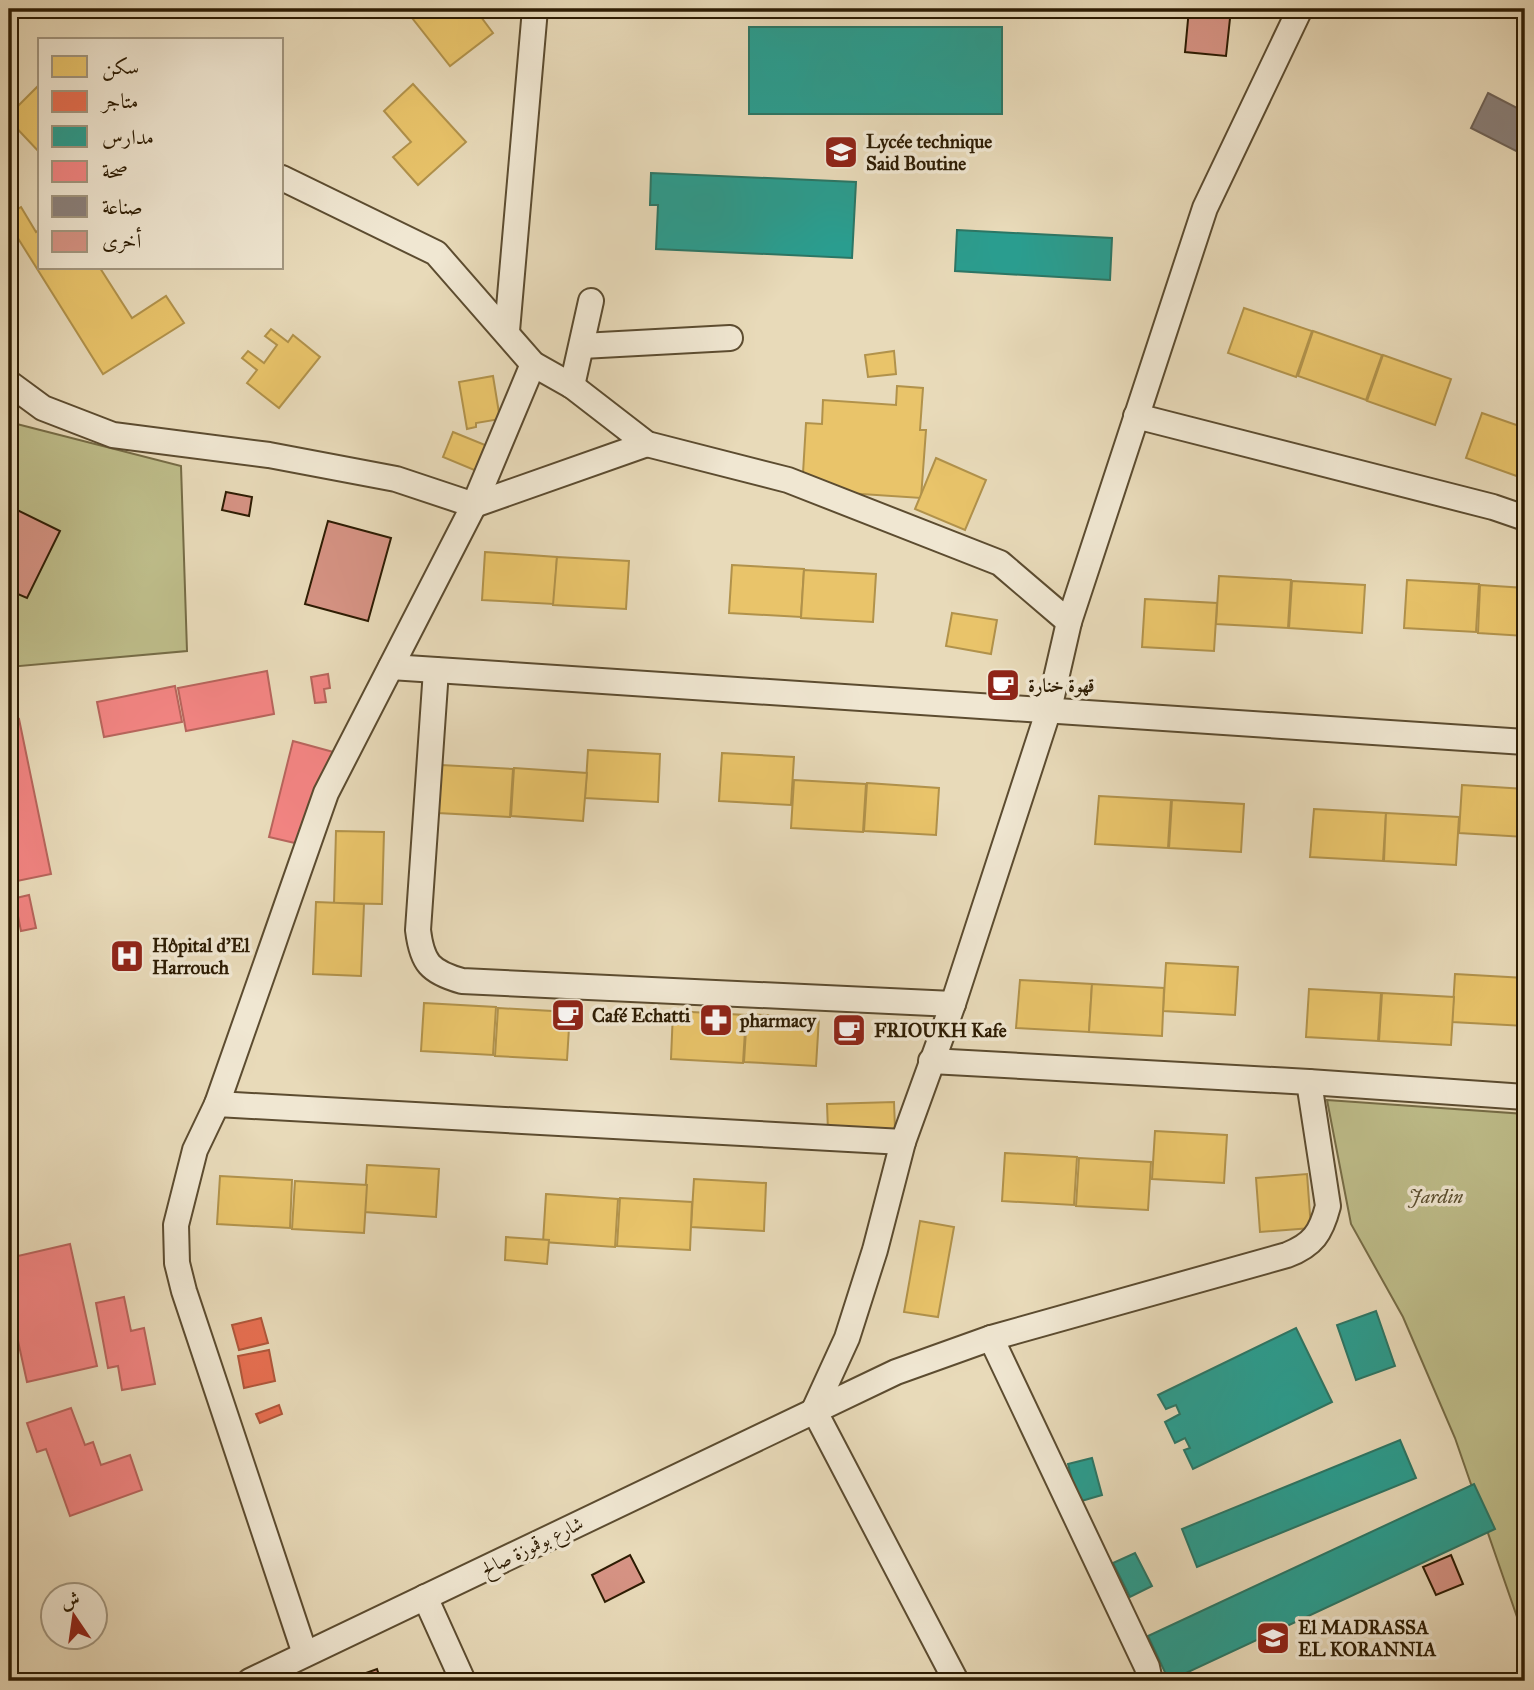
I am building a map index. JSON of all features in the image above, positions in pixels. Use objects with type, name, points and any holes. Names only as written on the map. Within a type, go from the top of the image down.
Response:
[{"type":"street","points":[[507,331],[535,9]]},
{"type":"street","points":[[956,1681],[814,1410],[847,1338],[875,1250],[903,1142],[953,1004],[1049,709],[1069,622],[1205,208],[1300,9]]},
{"type":"street","points":[[284,179],[436,253],[507,331],[533,364],[572,386],[647,444],[788,480],[1000,562],[1069,622]]},
{"type":"street","points":[[572,386],[591,302]]},
{"type":"street","points":[[582,346],[730,338]]},
{"type":"street","points":[[305,1654],[184,1291],[177,1264],[176,1225],[195,1150],[217,1104],[326,793],[474,505],[533,364]]},
{"type":"street","points":[[9,383],[43,408],[113,435],[269,455],[396,479],[474,505],[647,444]]},
{"type":"street","points":[[1136,416],[1480,503],[1525,518]]},
{"type":"street","points":[[391,667],[1525,742]]},
{"type":"street","points":[[436,670],[418,930],[420,947],[428,966],[443,976],[462,981],[953,1004]]},
{"type":"street","points":[[931,1061],[1525,1097]]},
{"type":"street","name":"شارع بوقموزة صالح","points":[[250,1681],[896,1372],[991,1338],[1287,1255],[1306,1247],[1323,1225],[1328,1206],[1309,1082]]},
{"type":"street","points":[[217,1104],[903,1142]]},
{"type":"street","points":[[991,1338],[1147,1667],[1150,1681]]},
{"type":"street","points":[[425,1597],[463,1681]]},
{"type":"green space","points":[[9,422],[181,466],[187,651],[9,667]]},
{"type":"green space","name":"Jardin","points":[[1327,1100],[1525,1114],[1525,1640],[1455,1438],[1403,1317],[1351,1224]]},
{"type":"building: سكن","points":[[405,9],[475,9],[493,33],[450,66]]},
{"type":"building: سكن","points":[[413,84],[466,142],[418,185],[393,157],[411,142],[384,111]]},
{"type":"building: سكن","points":[[38,86],[38,151],[9,120],[9,115]]},
{"type":"building: سكن","points":[[21,207],[36,232],[38,230],[38,270],[101,270],[132,318],[166,296],[184,323],[103,374],[9,224],[9,214]]},
{"type":"building: سكن","points":[[1244,308],[1312,331],[1296,377],[1228,353]]},
{"type":"building: سكن","points":[[271,329],[288,342],[293,335],[320,357],[279,408],[247,383],[257,370],[242,358],[248,351],[264,363],[277,345],[265,336]]},
{"type":"building: سكن","points":[[1313,331],[1382,355],[1366,400],[1298,376]]},
{"type":"building: سكن","points":[[894,351],[896,374],[868,377],[865,355]]},
{"type":"building: سكن","points":[[1383,355],[1451,379],[1435,425],[1367,401]]},
{"type":"building: سكن","points":[[493,376],[500,419],[476,423],[476,427],[467,429],[459,382]]},
{"type":"building: سكن","points":[[897,386],[923,388],[920,430],[926,430],[921,498],[802,490],[806,423],[822,424],[823,400],[896,405]]},
{"type":"building: سكن","points":[[1482,413],[1525,428],[1525,479],[1466,458]]},
{"type":"building: سكن","points":[[453,432],[490,447],[479,472],[443,457]]},
{"type":"building: سكن","points":[[936,458],[986,480],[965,530],[915,509]]},
{"type":"building: سكن","points":[[485,552],[557,557],[554,604],[482,600]]},
{"type":"building: سكن","points":[[557,557],[629,561],[626,609],[553,605]]},
{"type":"building: سكن","points":[[732,565],[804,569],[801,617],[729,613]]},
{"type":"building: سكن","points":[[804,570],[876,574],[873,622],[801,618]]},
{"type":"building: سكن","points":[[1219,576],[1291,580],[1288,628],[1216,624]]},
{"type":"building: سكن","points":[[1407,580],[1479,584],[1476,632],[1404,628]]},
{"type":"building: سكن","points":[[1292,581],[1365,585],[1362,633],[1289,628]]},
{"type":"building: سكن","points":[[1480,585],[1525,588],[1525,636],[1478,633]]},
{"type":"building: سكن","points":[[1145,599],[1217,603],[1214,651],[1142,647]]},
{"type":"building: سكن","points":[[952,613],[997,620],[991,654],[946,646]]},
{"type":"building: سكن","points":[[588,750],[660,754],[658,802],[585,798]]},
{"type":"building: سكن","points":[[722,753],[794,757],[791,805],[719,801]]},
{"type":"building: سكن","points":[[441,765],[513,769],[510,817],[438,813]]},
{"type":"building: سكن","points":[[514,768],[587,773],[583,821],[511,816]]},
{"type":"building: سكن","points":[[794,780],[866,784],[863,832],[791,828]]},
{"type":"building: سكن","points":[[867,783],[939,788],[936,835],[864,831]]},
{"type":"building: سكن","points":[[1462,785],[1525,789],[1525,837],[1459,833]]},
{"type":"building: سكن","points":[[1099,796],[1171,800],[1168,848],[1095,844]]},
{"type":"building: سكن","points":[[1172,800],[1244,804],[1241,852],[1169,848]]},
{"type":"building: سكن","points":[[1314,809],[1386,813],[1383,861],[1310,857]]},
{"type":"building: سكن","points":[[1386,813],[1459,817],[1456,865],[1384,861]]},
{"type":"building: سكن","points":[[336,831],[384,832],[382,904],[334,903]]},
{"type":"building: سكن","points":[[316,902],[364,904],[361,976],[313,974]]},
{"type":"building: سكن","points":[[1166,963],[1238,967],[1235,1015],[1163,1011]]},
{"type":"building: سكن","points":[[1455,974],[1525,978],[1525,1026],[1452,1022]]},
{"type":"building: سكن","points":[[1020,980],[1092,984],[1089,1032],[1016,1028]]},
{"type":"building: سكن","points":[[1092,984],[1164,988],[1162,1036],[1089,1032]]},
{"type":"building: سكن","points":[[1309,989],[1381,993],[1378,1041],[1306,1037]]},
{"type":"building: سكن","points":[[1382,993],[1454,997],[1451,1045],[1379,1041]]},
{"type":"building: سكن","points":[[424,1003],[496,1007],[493,1055],[421,1051]]},
{"type":"building: سكن","points":[[498,1008],[570,1012],[567,1060],[495,1056]]},
{"type":"building: سكن","points":[[673,1011],[746,1015],[743,1063],[671,1059]]},
{"type":"building: سكن","points":[[747,1014],[819,1018],[816,1066],[744,1062]]},
{"type":"building: سكن","points":[[894,1102],[895,1129],[828,1131],[827,1104]]},
{"type":"building: سكن","points":[[1155,1131],[1227,1135],[1224,1183],[1152,1179]]},
{"type":"building: سكن","points":[[1005,1153],[1077,1157],[1074,1205],[1002,1201]]},
{"type":"building: سكن","points":[[1079,1158],[1151,1162],[1148,1210],[1076,1206]]},
{"type":"building: سكن","points":[[367,1165],[439,1169],[436,1217],[364,1212]]},
{"type":"building: سكن","points":[[1307,1174],[1311,1228],[1260,1232],[1256,1178]]},
{"type":"building: سكن","points":[[220,1176],[292,1180],[290,1228],[217,1224]]},
{"type":"building: سكن","points":[[694,1179],[766,1183],[764,1231],[691,1227]]},
{"type":"building: سكن","points":[[295,1181],[367,1185],[364,1233],[292,1229]]},
{"type":"building: سكن","points":[[546,1194],[618,1199],[615,1247],[543,1242]]},
{"type":"building: سكن","points":[[620,1198],[692,1202],[690,1250],[617,1246]]},
{"type":"building: سكن","points":[[920,1221],[954,1227],[938,1317],[904,1312]]},
{"type":"building: سكن","points":[[506,1237],[549,1240],[547,1264],[505,1260]]},
{"type":"building: متاجر","points":[[261,1318],[268,1343],[239,1350],[232,1325]]},
{"type":"building: متاجر","points":[[269,1350],[275,1381],[244,1388],[238,1356]]},
{"type":"building: متاجر","points":[[279,1405],[282,1414],[260,1423],[256,1414]]},
{"type":"building: مدارس","points":[[749,27],[1002,27],[1002,114],[749,114]]},
{"type":"building: مدارس","points":[[651,173],[856,182],[852,258],[656,249],[658,205],[650,205]]},
{"type":"building: مدارس","points":[[957,230],[1112,238],[1110,280],[955,271]]},
{"type":"building: مدارس","points":[[1376,1311],[1395,1366],[1356,1380],[1337,1325]]},
{"type":"building: مدارس","points":[[1296,1328],[1332,1402],[1193,1469],[1184,1450],[1190,1448],[1185,1438],[1175,1443],[1165,1422],[1180,1414],[1176,1405],[1166,1409],[1158,1395]]},
{"type":"building: مدارس","points":[[1400,1440],[1416,1478],[1197,1567],[1182,1529]]},
{"type":"building: مدارس","points":[[1092,1458],[1102,1495],[1078,1502],[1068,1464]]},
{"type":"building: مدارس","points":[[1474,1484],[1495,1529],[1169,1681],[1148,1636]]},
{"type":"building: مدارس","points":[[1135,1553],[1152,1586],[1130,1597],[1113,1563]]},
{"type":"building: صحة","points":[[267,671],[274,714],[186,731],[178,688]]},
{"type":"building: صحة","points":[[328,674],[330,688],[324,689],[326,702],[315,703],[311,677]]},
{"type":"building: صحة","points":[[175,686],[182,722],[104,737],[97,702]]},
{"type":"building: صحة","points":[[19,719],[51,874],[12,882],[16,898],[29,895],[36,928],[21,931],[17,911],[9,912],[9,721]]},
{"type":"building: صحة","points":[[293,741],[337,753],[312,847],[269,837]]},
{"type":"building: صحة","points":[[70,1244],[97,1366],[27,1382],[9,1300],[9,1258]]},
{"type":"building: صحة","points":[[124,1297],[131,1331],[144,1328],[155,1384],[122,1390],[118,1366],[108,1368],[96,1303]]},
{"type":"building: صحة","points":[[71,1408],[85,1445],[93,1442],[101,1465],[130,1455],[142,1490],[70,1516],[46,1449],[37,1452],[27,1423]]},
{"type":"building: صناعة","points":[[1488,93],[1525,112],[1525,138],[1518,152],[1471,128]]},
{"type":"building: أخرى","points":[[1189,9],[1231,9],[1226,56],[1185,52]]},
{"type":"building: أخرى","points":[[226,492],[252,497],[249,516],[222,510]]},
{"type":"building: أخرى","points":[[9,506],[60,531],[27,598],[11,591],[9,596]]},
{"type":"building: أخرى","points":[[328,521],[391,538],[368,621],[305,604]]},
{"type":"building: أخرى","points":[[630,1555],[644,1582],[605,1602],[592,1575]]},
{"type":"building: أخرى","points":[[1451,1555],[1463,1584],[1436,1595],[1423,1567]]},
{"type":"building: أخرى","points":[[377,1669],[381,1681],[356,1681],[355,1677]]},
{"type":"place","name":"Lycée technique Said Boutine","points":[[841,152]]},
{"type":"place","name":"قهوة خنارة","points":[[1003,685]]},
{"type":"place","name":"Hôpital d'El Harrouch","points":[[127,956]]},
{"type":"place","name":"Café Echatti","points":[[568,1015]]},
{"type":"place","name":"pharmacy","points":[[716,1020]]},
{"type":"place","name":"FRIOUKH Kafe","points":[[849,1030]]},
{"type":"place","name":"El MADRASSA EL KORANNIA","points":[[1273,1638]]}]
